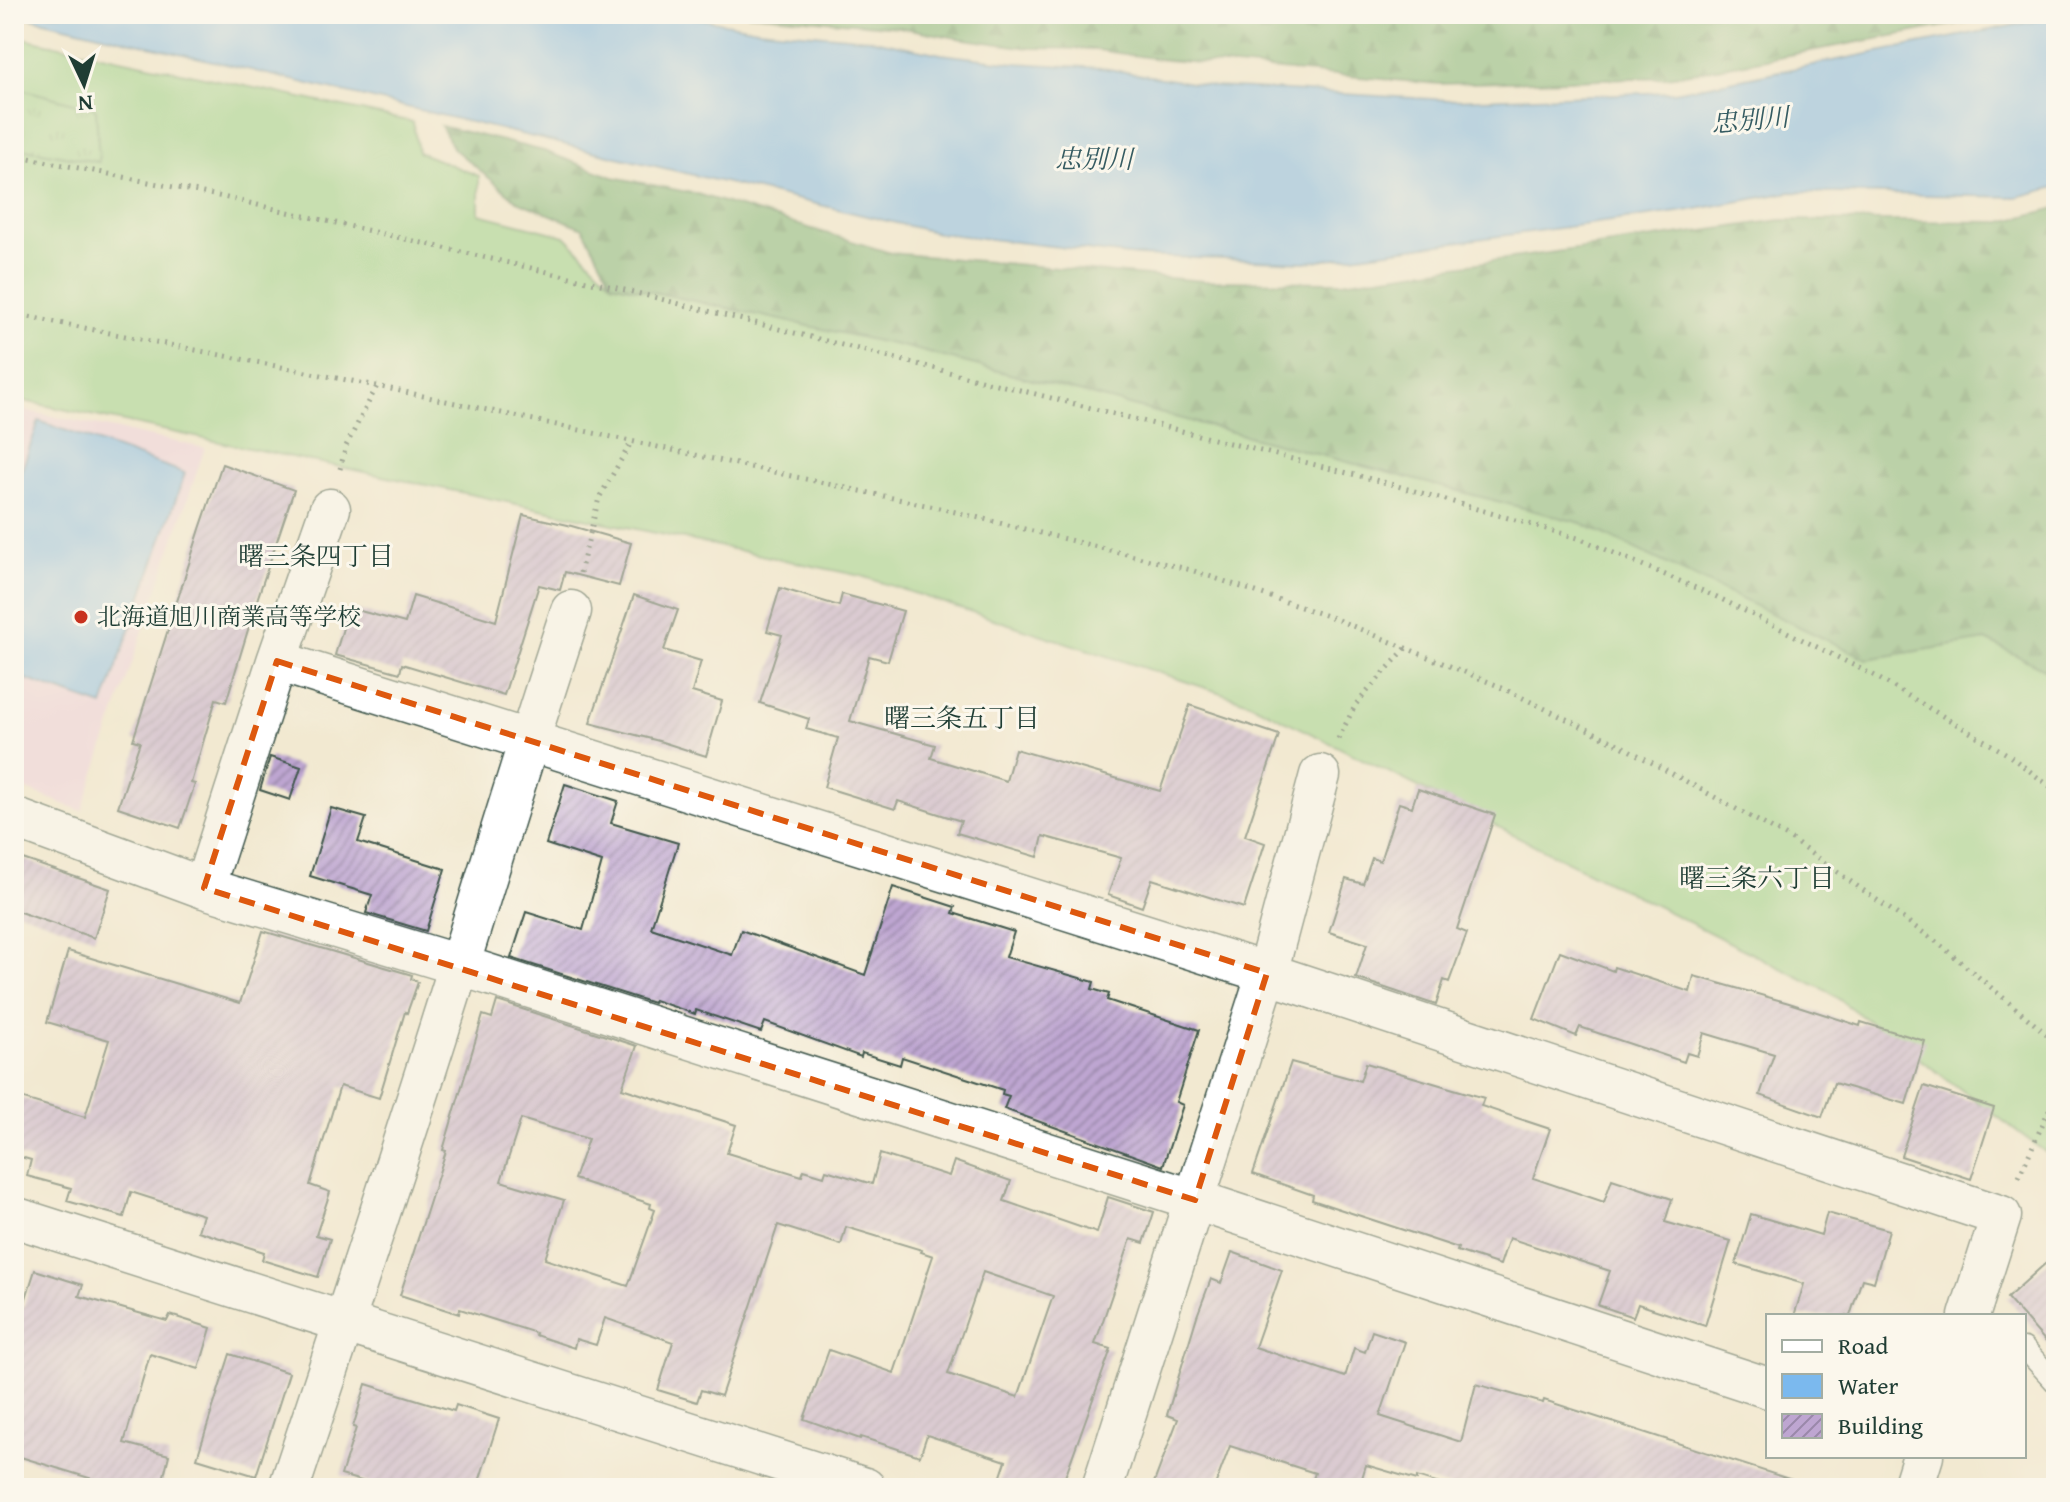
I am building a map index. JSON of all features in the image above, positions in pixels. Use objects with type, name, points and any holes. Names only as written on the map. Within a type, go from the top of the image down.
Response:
[{"type":"street","points":[[204,888],[330,509]]},
{"type":"street","points":[[289,1488],[345,1322],[527,741],[571,611]]},
{"type":"street","points":[[277,661],[1267,973],[2001,1216],[1980,1309]]},
{"type":"street","points":[[1102,1488],[1267,973],[1320,775]]},
{"type":"street","points":[[14,818],[204,888],[459,965],[1195,1200],[1766,1387]]},
{"type":"street","points":[[14,1217],[865,1488]]},
{"type":"street","points":[[1913,1488],[1922,1458]]},
{"type":"lane","points":[[2026,1350],[2056,1383]]},
{"type":"path","points":[[14,155],[223,197],[613,287],[1387,483],[1581,539],[1717,597],[1873,675],[2007,754],[2056,791]]},
{"type":"path","points":[[14,314],[377,386],[939,508],[1191,570],[1333,618],[1496,685],[1618,744],[1789,838],[1938,943],[2056,1042]]},
{"type":"path","points":[[346,446],[377,386]]},
{"type":"path","points":[[571,611],[599,498],[632,441]]},
{"type":"path","points":[[1356,704],[1406,648]]},
{"type":"path","points":[[2001,1216],[2056,1094]]},
{"type":"highlighted area","points":[[277,661],[1267,973],[1195,1200],[204,888]]},
{"type":"shaded area","name":"北海道旭川商業高等学校","points":[[14,408],[205,448],[82,811],[14,785]]},
{"type":"green space","points":[[747,14],[2012,14],[1668,77],[1439,84],[1166,60],[1090,49],[1029,48],[899,27]]},
{"type":"green space","points":[[14,36],[413,122],[418,152],[479,176],[479,214],[565,236],[612,283],[910,348],[1582,523],[1867,659],[1986,640],[2056,675],[2056,1160],[1829,992],[1246,701],[861,576],[14,399],[14,147],[98,162],[95,109],[14,87]]},
{"type":"green space","points":[[14,87],[96,109],[99,162],[14,147]]},
{"type":"green space","points":[[441,126],[544,151],[613,177],[697,194],[891,253],[1203,281],[1342,282],[1781,220],[2002,222],[2056,208],[2056,675],[1986,640],[1867,659],[1581,523],[910,348],[612,283],[583,228],[517,201],[454,149]]},
{"type":"water","name":"忠別川","points":[[14,14],[674,14],[758,29],[869,39],[941,54],[1015,63],[1102,68],[1215,87],[1450,100],[1674,92],[2056,17],[2056,187],[2017,197],[1791,192],[1685,211],[1307,262],[1137,256],[938,233]]},
{"type":"water","name":"北海道旭川商業高等学校","points":[[39,421],[185,473],[103,706],[14,675],[14,492]]},
{"type":"building","points":[[222,464],[294,490],[226,702],[216,699],[191,783],[195,784],[180,828],[118,807],[140,742],[133,740]]},
{"type":"building","points":[[523,515],[631,543],[619,586],[565,572],[560,590],[539,585],[504,695],[402,664],[400,673],[335,655],[349,608],[405,623],[413,596],[496,621]]},
{"type":"building","points":[[780,588],[839,606],[842,594],[903,611],[888,661],[869,656],[850,721],[935,745],[931,758],[1006,781],[1015,749],[1160,791],[1190,705],[1279,735],[1245,836],[1265,843],[1244,908],[1152,879],[1142,907],[1108,895],[1121,858],[1043,836],[1038,857],[957,833],[961,821],[898,801],[895,809],[824,787],[838,738],[806,729],[809,719],[760,703],[782,635],[767,631]]},
{"type":"building","points":[[634,595],[678,610],[664,650],[701,661],[692,692],[722,701],[706,756],[590,723]]},
{"type":"building","points":[[270,757],[301,767],[290,800],[260,790]]},
{"type":"building","points":[[565,784],[618,801],[611,823],[678,843],[651,928],[732,955],[741,930],[865,975],[893,887],[955,907],[953,913],[1014,932],[1006,957],[1094,982],[1092,989],[1109,994],[1107,1000],[1199,1030],[1176,1102],[1183,1105],[1163,1166],[1004,1109],[1009,1096],[1002,1094],[1003,1090],[902,1057],[900,1065],[862,1053],[861,1057],[765,1022],[761,1032],[696,1010],[695,1014],[654,1000],[653,1003],[511,958],[526,912],[583,930],[602,862],[546,844]]},
{"type":"building","points":[[1418,789],[1495,815],[1457,929],[1467,933],[1449,982],[1444,980],[1436,1005],[1356,978],[1367,944],[1329,932],[1346,879],[1363,884],[1372,858],[1380,861],[1399,803],[1412,807]]},
{"type":"building","points":[[331,808],[366,818],[358,842],[445,869],[426,931],[366,913],[372,895],[310,876]]},
{"type":"building","points":[[14,856],[110,889],[94,938],[14,910]]},
{"type":"building","points":[[263,931],[412,975],[411,979],[418,982],[405,1012],[379,1098],[340,1086],[310,1185],[330,1192],[316,1235],[330,1239],[318,1277],[262,1260],[264,1252],[198,1231],[203,1215],[131,1192],[124,1217],[67,1201],[71,1188],[27,1176],[31,1160],[14,1155],[14,1096],[85,1117],[109,1040],[47,1022],[68,951],[240,1003]]},
{"type":"building","points":[[1560,951],[1613,971],[1614,967],[1690,992],[1694,976],[1860,1026],[1861,1022],[1925,1041],[1906,1104],[1834,1083],[1822,1117],[1760,1095],[1774,1054],[1704,1033],[1697,1056],[1687,1053],[1684,1062],[1580,1027],[1576,1036],[1534,1019]]},
{"type":"building","points":[[497,1001],[637,1046],[622,1088],[736,1125],[727,1153],[802,1176],[804,1170],[824,1176],[826,1170],[872,1184],[880,1154],[949,1176],[954,1161],[1011,1181],[1004,1201],[1097,1233],[1108,1197],[1154,1212],[1144,1243],[1131,1239],[1095,1344],[1111,1349],[1061,1488],[997,1488],[1006,1461],[927,1435],[920,1456],[804,1419],[829,1350],[894,1373],[933,1256],[846,1227],[841,1245],[778,1225],[721,1396],[701,1390],[697,1402],[658,1390],[673,1342],[605,1318],[596,1345],[576,1339],[574,1348],[460,1309],[459,1314],[400,1295],[446,1151],[443,1150],[483,1015],[492,1018]],"holes":[[[521,1119],[588,1139],[574,1179],[651,1204],[650,1208],[655,1210],[628,1286],[545,1259],[564,1200],[501,1181]],[[983,1272],[1053,1296],[1018,1397],[948,1374]]]},
{"type":"building","points":[[1291,1062],[1360,1081],[1366,1063],[1484,1098],[1481,1106],[1550,1129],[1533,1178],[1604,1202],[1612,1179],[1672,1199],[1665,1222],[1731,1241],[1705,1326],[1638,1304],[1633,1317],[1598,1305],[1610,1271],[1509,1238],[1500,1265],[1312,1200],[1313,1195],[1253,1174]]},
{"type":"building","points":[[1924,1086],[1994,1108],[1971,1179],[1901,1156]]},
{"type":"building","points":[[1827,1213],[1889,1230],[1874,1282],[1862,1279],[1851,1314],[1795,1314],[1804,1284],[1736,1264],[1751,1214],[1821,1235]]},
{"type":"building","points":[[1232,1252],[1282,1270],[1255,1347],[1345,1377],[1354,1348],[1365,1352],[1372,1331],[1405,1342],[1380,1416],[1461,1442],[1476,1384],[1543,1403],[1544,1400],[1795,1481],[1793,1488],[1452,1488],[1366,1465],[1359,1488],[1310,1488],[1315,1473],[1230,1446],[1214,1488],[1152,1488],[1178,1419],[1167,1415],[1197,1316],[1211,1279],[1221,1283]]},
{"type":"building","points":[[2056,1254],[2056,1353],[2026,1319],[2026,1314],[2021,1314],[2007,1298]]},
{"type":"building","points":[[35,1270],[83,1285],[79,1296],[167,1321],[170,1315],[211,1328],[199,1369],[150,1354],[124,1443],[169,1455],[161,1488],[122,1488],[14,1455],[14,1336]]},
{"type":"building","points":[[230,1354],[289,1373],[256,1476],[197,1458]]},
{"type":"building","points":[[366,1384],[454,1411],[456,1405],[499,1419],[477,1488],[385,1488],[341,1475]]},
{"type":"place","name":"北海道旭川商業高等学校","points":[[81,617]]},
{"type":"district","name":"曙三条四丁目","points":[[316,556]]},
{"type":"district","name":"曙三条五丁目","points":[[962,718]]},
{"type":"district","name":"曙三条六丁目","points":[[1757,878]]}]
